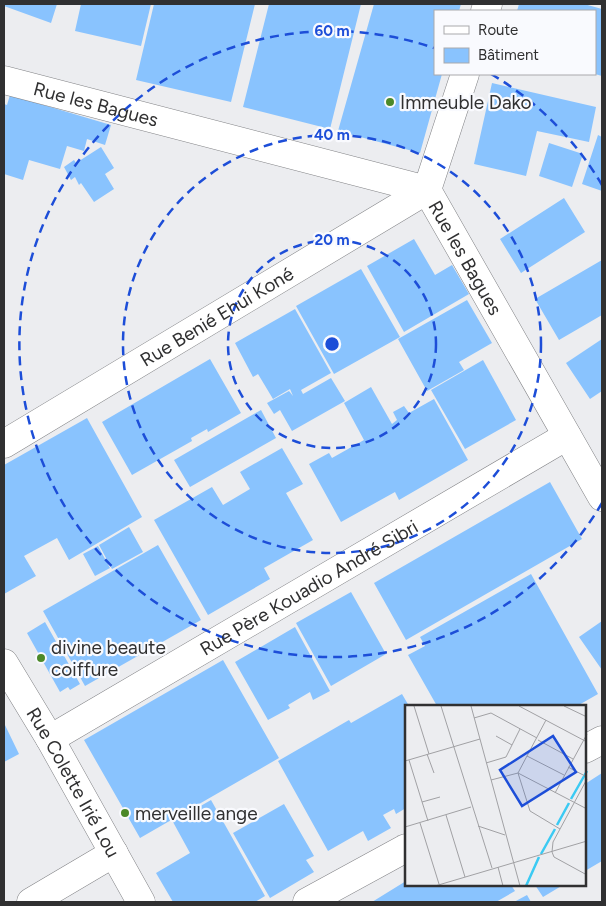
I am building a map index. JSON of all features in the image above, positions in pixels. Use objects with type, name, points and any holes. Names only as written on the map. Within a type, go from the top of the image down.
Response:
[{"type":"street","points":[[427,190],[465,75]]},
{"type":"street","name":"Rue les Bagues","points":[[4,80],[427,190],[602,497]]},
{"type":"street","name":"Rue Benié Ehui Koné","points":[[4,444],[427,190]]},
{"type":"street","name":"Rue Père Kouadio André Sibri","points":[[50,738],[567,436]]},
{"type":"street","name":"Rue Colette Irié Lou","points":[[4,663],[50,738],[141,902]]},
{"type":"street","points":[[586,748],[602,740]]},
{"type":"street","points":[[307,902],[405,849]]},
{"type":"street","points":[[30,902],[114,853]]},
{"type":"building","points":[[4,4],[57,4],[51,23],[4,6]]},
{"type":"building","points":[[81,4],[151,4],[141,46],[75,31]]},
{"type":"building","points":[[154,4],[255,4],[231,102],[136,80]]},
{"type":"building","points":[[269,4],[361,4],[330,129],[243,107]]},
{"type":"building","name":"Immeuble Dako","points":[[374,4],[461,4],[459,10],[434,10],[434,75],[442,75],[420,153],[338,131]]},
{"type":"building","points":[[519,4],[584,4],[602,9],[602,76],[596,74],[596,10],[517,10]]},
{"type":"building","points":[[492,83],[596,107],[589,142],[537,131],[526,176],[474,164]]},
{"type":"building","points":[[10,95],[111,125],[105,145],[87,139],[84,151],[67,146],[60,169],[29,160],[23,180],[4,174],[4,104],[7,105]]},
{"type":"building","points":[[598,135],[602,137],[602,191],[582,184]]},
{"type":"building","points":[[549,143],[583,154],[572,187],[539,176]]},
{"type":"building","points":[[101,147],[114,168],[105,174],[114,189],[94,202],[81,183],[79,185],[75,177],[71,180],[64,167],[74,160],[76,163]]},
{"type":"building","points":[[564,198],[585,232],[521,273],[500,239]]},
{"type":"building","points":[[414,239],[435,275],[452,265],[469,294],[404,332],[367,266]]},
{"type":"building","points":[[602,260],[602,315],[559,340],[535,299]]},
{"type":"building","points":[[361,269],[400,337],[334,374],[296,306]]},
{"type":"building","points":[[467,300],[492,343],[459,362],[464,370],[427,391],[398,339]]},
{"type":"building","points":[[295,309],[331,373],[301,390],[303,394],[331,378],[345,401],[292,431],[280,410],[274,414],[267,403],[289,391],[293,396],[290,389],[273,399],[258,374],[253,377],[235,343]]},
{"type":"building","points":[[602,339],[602,391],[590,399],[566,363]]},
{"type":"building","points":[[210,359],[241,413],[208,432],[207,429],[191,438],[192,441],[132,475],[102,422]]},
{"type":"building","points":[[483,360],[516,420],[465,449],[431,390]]},
{"type":"building","points":[[371,387],[392,424],[397,420],[393,412],[404,406],[409,413],[434,399],[468,460],[399,500],[395,492],[341,522],[309,464],[329,453],[332,458],[364,440],[344,403]]},
{"type":"building","points":[[261,410],[276,438],[190,487],[174,460]]},
{"type":"building","points":[[87,418],[142,517],[69,560],[57,538],[24,556],[36,576],[4,594],[4,465]]},
{"type":"building","points":[[282,448],[303,484],[286,493],[313,540],[264,568],[270,579],[208,615],[154,520],[212,487],[223,505],[250,489],[240,472]]},
{"type":"building","points":[[550,482],[582,539],[406,640],[374,583]]},
{"type":"building","points":[[129,527],[143,552],[112,569],[99,545]]},
{"type":"building","points":[[158,545],[201,620],[85,686],[43,611]]},
{"type":"building","points":[[98,546],[110,568],[95,576],[83,554]]},
{"type":"building","points":[[531,574],[598,694],[579,705],[436,705],[408,655],[425,646],[420,637]]},
{"type":"building","points":[[351,592],[386,654],[331,686],[296,623]]},
{"type":"building","points":[[602,621],[602,670],[579,637]]},
{"type":"building","points":[[45,622],[80,684],[70,690],[68,687],[60,692],[27,633]]},
{"type":"building","points":[[295,627],[330,691],[313,700],[310,692],[288,705],[290,708],[268,720],[235,662]]},
{"type":"building","points":[[223,660],[279,758],[140,838],[84,740]]},
{"type":"building","points":[[402,694],[408,705],[405,705],[405,809],[396,814],[394,809],[383,815],[391,828],[368,841],[363,831],[328,851],[278,761],[349,720],[351,723]]},
{"type":"building","points":[[4,723],[19,754],[4,762]]},
{"type":"building","points":[[602,773],[602,861],[586,870],[586,783]]},
{"type":"building","points":[[211,800],[265,896],[255,902],[173,902],[156,873],[190,853],[173,822]]},
{"type":"building","points":[[284,804],[314,856],[306,860],[314,872],[270,898],[233,833]]},
{"type":"building","points":[[405,882],[405,886],[512,886],[515,891],[496,902],[372,902]]},
{"type":"building","points":[[536,886],[561,886],[543,897]]},
{"type":"building","points":[[527,895],[531,902],[514,902]]},
{"type":"place","name":"Immeuble Dako","points":[[390,102]]},
{"type":"place","name":"divine beaute coiffure","points":[[41,658]]},
{"type":"place","name":"merveille ange","points":[[125,813]]}]
